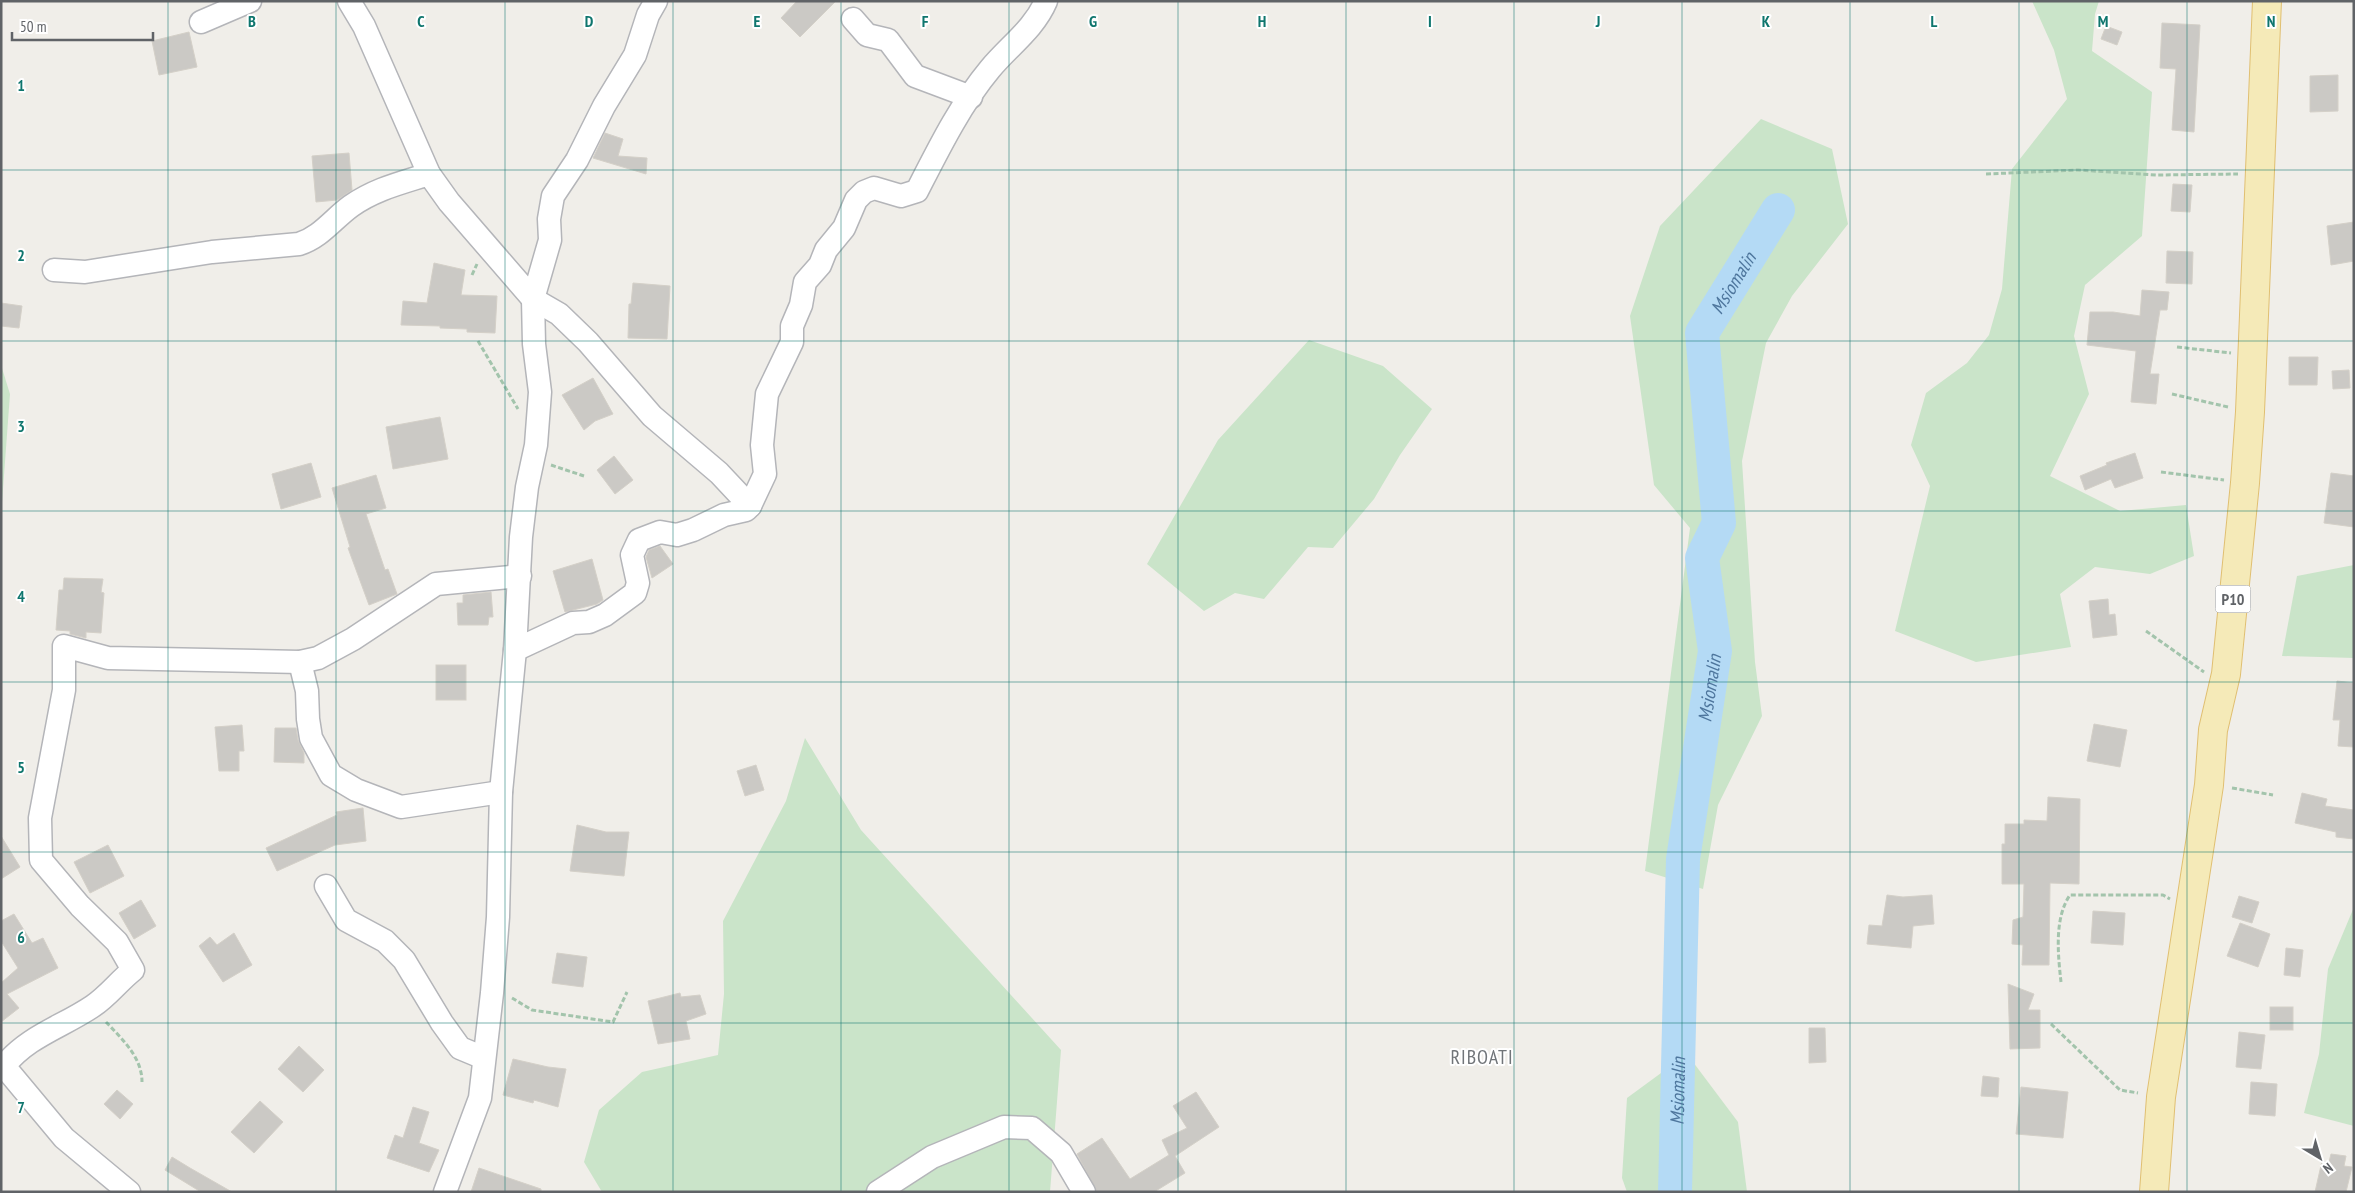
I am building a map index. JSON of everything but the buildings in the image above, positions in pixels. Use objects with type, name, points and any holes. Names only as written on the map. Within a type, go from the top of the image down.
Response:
[{"type":"main road","name":"P10","points":[[2154,1192],[2161,1097],[2209,785],[2213,730],[2226,674],[2250,412],[2267,1]]},
{"type":"street","points":[[201,22],[250,1]]},
{"type":"street","points":[[349,1],[364,26],[429,174],[484,245],[533,299],[559,314],[588,342],[652,416],[719,473],[750,506]]},
{"type":"street","points":[[445,1192],[480,1098],[492,993],[498,917],[501,792],[516,650],[521,536],[527,487],[536,445],[540,392],[534,344],[533,299],[550,240],[549,219],[553,196],[577,160],[604,106],[635,55],[648,15],[656,1]]},
{"type":"street","points":[[516,650],[573,623],[589,622],[605,615],[635,593],[638,583],[632,555],[639,540],[660,532],[677,535],[693,530],[724,515],[746,510],[750,506],[765,474],[762,445],[767,394],[792,342],[792,326],[802,305],[805,282],[820,265],[826,250],[844,228],[856,200],[864,192],[874,188],[901,196],[917,191],[952,126],[990,69],[1015,44],[1041,13],[1046,1]]},
{"type":"street","points":[[853,19],[867,35],[888,40],[915,76],[971,97]]},
{"type":"street","points":[[54,270],[85,272],[212,252],[299,244],[312,240],[350,207],[376,190],[429,174]]},
{"type":"street","points":[[129,1192],[64,1138],[3,1063],[30,1041],[92,1006],[133,970],[117,942],[80,906],[40,860],[40,818],[64,690],[64,646],[108,658],[300,662],[318,658],[353,639],[436,584],[520,576]]},
{"type":"street","points":[[300,662],[307,691],[311,738],[331,774],[356,790],[401,807],[501,792]]},
{"type":"street","points":[[326,886],[346,920],[385,941],[404,960],[442,1023],[460,1048],[484,1058]]},
{"type":"street","points":[[878,1192],[932,1157],[1004,1127],[1032,1128],[1061,1153],[1084,1192]]},
{"type":"path","points":[[1986,174],[2078,170],[2156,175],[2261,174]]},
{"type":"path","points":[[478,341],[521,415]]},
{"type":"path","points":[[2176,347],[2251,355]]},
{"type":"path","points":[[2172,394],[2250,412]]},
{"type":"path","points":[[536,445],[549,465],[584,476]]},
{"type":"path","points":[[2161,472],[2244,483]]},
{"type":"path","points":[[2146,631],[2208,675],[2226,674]]},
{"type":"path","points":[[2209,785],[2273,795]]},
{"type":"path","points":[[2062,982],[2058,953],[2063,905],[2070,895],[2162,896],[2191,910]]},
{"type":"path","points":[[492,993],[510,997],[532,1010],[613,1022],[627,992]]},
{"type":"path","points":[[92,1006],[134,1054],[142,1069],[142,1082]]},
{"type":"path","points":[[2051,1024],[2120,1090],[2161,1097]]},
{"type":"green space","points":[[2032,1],[2099,1],[2095,14],[2092,51],[2152,92],[2142,236],[2085,285],[2074,336],[2089,394],[2050,476],[2120,511],[2186,505],[2194,556],[2150,574],[2095,567],[2060,594],[2071,647],[1976,662],[1895,631],[1930,486],[1911,445],[1926,393],[1967,363],[1989,335],[2002,289],[2012,169],[2067,99],[2054,50]]},
{"type":"green space","points":[[1761,119],[1832,149],[1848,224],[1792,296],[1766,343],[1742,461],[1755,662],[1762,716],[1718,805],[1703,889],[1645,871],[1690,528],[1654,485],[1630,316],[1660,226]]},
{"type":"green space","points":[[1309,340],[1383,366],[1432,409],[1400,455],[1374,499],[1333,548],[1308,547],[1264,599],[1235,593],[1204,611],[1147,564],[1218,440]]},
{"type":"green space","points":[[1,365],[10,394],[1,516]]},
{"type":"green space","points":[[2354,565],[2354,658],[2282,656],[2297,576]]},
{"type":"green space","points":[[805,738],[861,830],[1061,1050],[1050,1192],[602,1192],[584,1162],[599,1110],[642,1072],[718,1055],[724,994],[723,921],[786,801]]},
{"type":"green space","points":[[2354,907],[2354,1126],[2304,1113],[2319,1054],[2328,969]]},
{"type":"green space","points":[[1687,1054],[1738,1122],[1747,1192],[1627,1192],[1622,1178],[1627,1098]]},
{"type":"waterway","name":"Msiomalin","points":[[1675,1192],[1683,859],[1715,651],[1702,558],[1719,523],[1702,333],[1778,210]]},
{"type":"district","name":"RIBOATI","points":[[1482,1057]]}]
